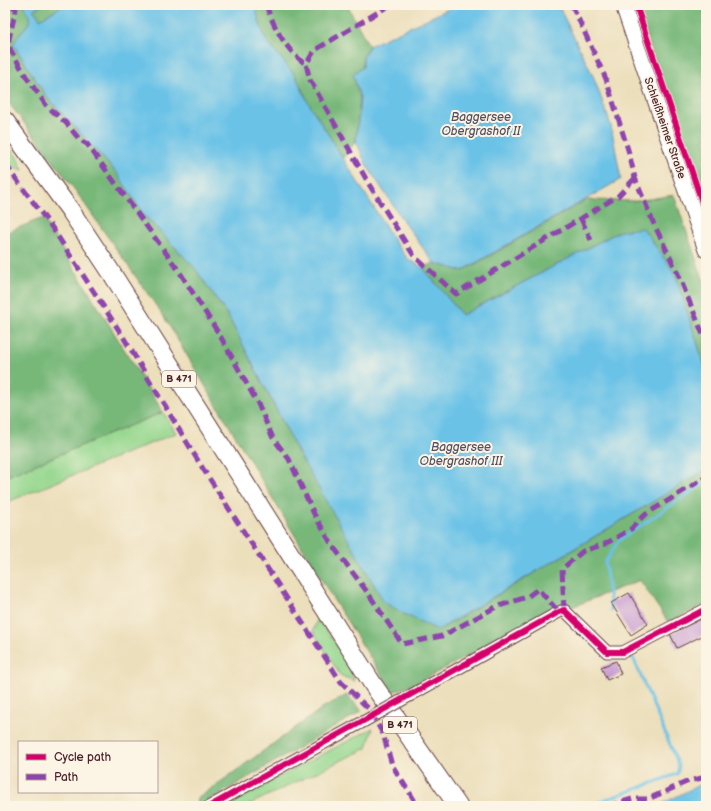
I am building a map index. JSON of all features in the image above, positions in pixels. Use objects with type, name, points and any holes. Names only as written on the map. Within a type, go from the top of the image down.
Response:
[{"type":"highway","name":"B 471","points":[[5,121],[70,210],[147,328],[374,686],[458,806]]},
{"type":"main road","name":"Schleißheimer Straße","points":[[623,5],[706,250]]},
{"type":"street","points":[[210,806],[564,610],[607,652],[623,652],[706,609]]},
{"type":"green space","points":[[5,5],[24,5],[31,20],[13,44],[46,96],[117,173],[144,215],[194,267],[227,314],[299,454],[439,630],[706,470],[706,604],[668,622],[640,580],[572,607],[558,608],[413,685],[392,692],[330,594],[164,317],[75,190],[5,98]]},
{"type":"green space","points":[[45,5],[78,5],[77,7],[61,7],[40,19],[33,9]]},
{"type":"green space","points":[[255,5],[347,5],[369,46],[363,58],[363,67],[353,74],[360,98],[356,141],[343,158],[308,102],[295,75],[267,42]]},
{"type":"green space","points":[[636,5],[706,5],[706,213]]},
{"type":"green space","points":[[5,142],[17,157],[23,170],[12,166],[7,161]]},
{"type":"green space","points":[[674,195],[706,288],[706,370],[675,274],[620,231],[462,315],[423,268],[434,263],[463,271],[586,200],[636,201]]},
{"type":"green space","points":[[43,218],[163,412],[5,477],[5,233]]},
{"type":"green space","points":[[163,412],[176,433],[5,503],[5,477]]},
{"type":"green space","points":[[317,620],[339,649],[352,673],[354,681],[340,675],[313,631]]},
{"type":"green space","points":[[347,695],[362,711],[199,806],[197,799],[324,707]]},
{"type":"green space","points":[[373,728],[367,748],[246,806],[223,806]]},
{"type":"water","name":"Baggersee Obergrashof III","points":[[24,5],[45,5],[33,9],[40,19],[61,7],[77,7],[78,5],[255,5],[267,42],[295,75],[308,102],[397,245],[408,259],[423,268],[462,315],[620,231],[643,228],[675,274],[706,370],[706,470],[438,630],[406,615],[384,602],[299,454],[227,314],[194,267],[144,215],[117,173],[46,96],[13,44],[31,20]]},
{"type":"water","name":"Baggersee Obergrashof II","points":[[457,5],[558,5],[594,78],[611,126],[621,179],[462,271],[434,263],[404,222],[366,164],[356,141],[360,98],[353,74],[363,67],[363,58],[369,46]]},
{"type":"water","points":[[705,782],[706,806],[658,806]]},
{"type":"building","points":[[629,593],[648,624],[631,635],[611,603]]},
{"type":"building","points":[[705,617],[706,634],[677,648],[670,634]]},
{"type":"building","points":[[616,661],[621,674],[607,680],[601,667]]},
{"type":"waterway","points":[[611,610],[605,562],[619,540],[706,482]]},
{"type":"waterway","points":[[588,806],[677,774],[679,766],[632,655]]},
{"type":"marked path","points":[[11,5],[16,9],[9,39],[10,49],[27,78],[46,105],[66,123],[80,140],[87,144],[179,271],[219,334],[258,404],[273,438],[289,459],[314,514],[332,545],[368,593],[402,644],[442,636],[496,607],[527,597],[538,589],[559,612]]},
{"type":"marked path","points":[[266,5],[282,38],[292,52],[306,64]]},
{"type":"marked path","points":[[390,5],[315,50],[306,64],[310,80],[370,186],[414,256],[456,294],[618,196],[635,178]]},
{"type":"marked path","points":[[572,5],[606,79],[629,153],[635,178],[653,222],[679,276],[706,342]]},
{"type":"marked path","points":[[5,164],[53,229],[122,335],[200,464],[341,682],[369,709],[383,734],[392,765],[418,806]]},
{"type":"marked path","points":[[581,219],[591,240]]},
{"type":"marked path","points":[[564,610],[562,569],[583,551],[605,544],[631,529],[643,516],[706,477]]},
{"type":"marked path","points":[[608,806],[632,799],[648,799],[689,781],[706,777]]},
{"type":"cycle path","points":[[636,5],[706,214]]},
{"type":"cycle path","points":[[210,806],[564,610],[607,652],[623,652],[706,609]]}]
